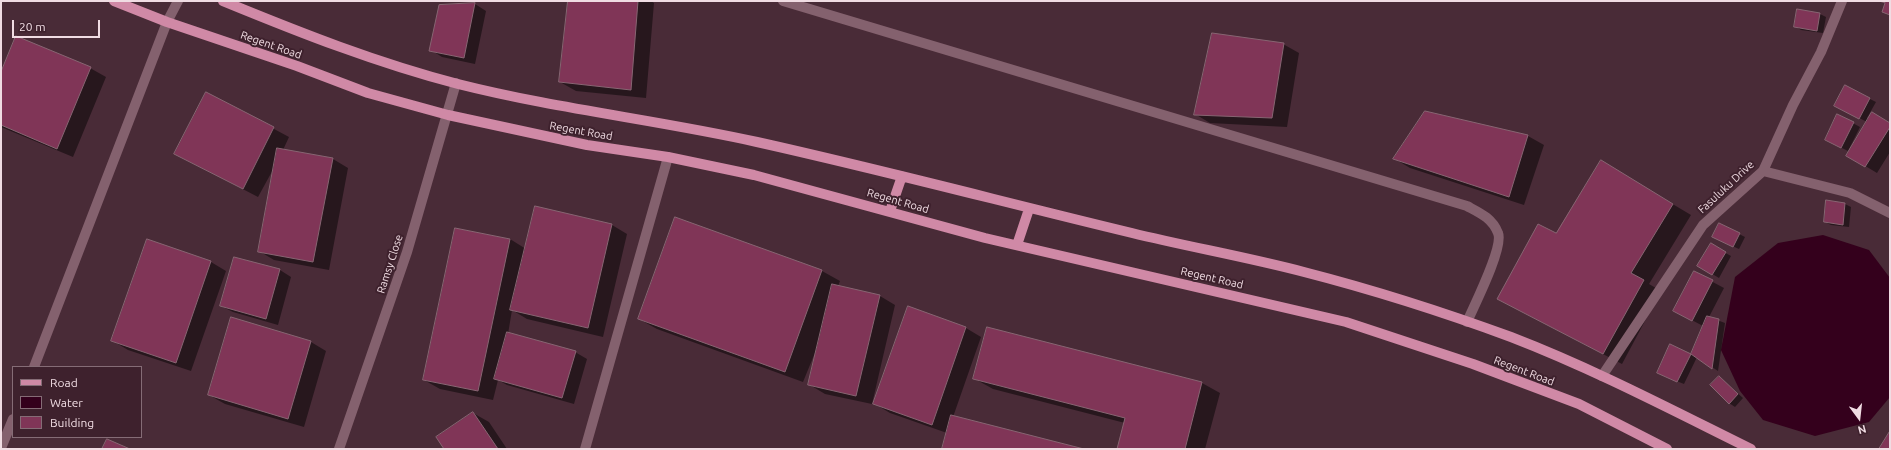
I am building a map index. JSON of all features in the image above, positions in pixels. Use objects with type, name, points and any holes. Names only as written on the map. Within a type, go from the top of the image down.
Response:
[{"type":"main road","name":"Regent Road","points":[[114,1],[167,22],[297,66],[368,93],[448,115],[587,145],[668,157],[754,175],[1017,245],[1346,322],[1473,364],[1579,404],[1667,449]]},
{"type":"main road","name":"Regent Road","points":[[223,1],[378,62],[456,83],[593,113],[653,121],[745,140],[902,176],[1029,209],[1300,271],[1392,296],[1511,338],[1602,376],[1751,449]]},
{"type":"main road","points":[[890,211],[902,176]]},
{"type":"main road","points":[[1017,245],[1029,209]]},
{"type":"street","points":[[34,366],[167,22],[178,1]]},
{"type":"street","points":[[783,1],[1467,206],[1487,216],[1499,234],[1497,252],[1467,322]]},
{"type":"street","name":"Fasuluku Drive","points":[[1602,376],[1703,225],[1763,171],[1793,105],[1821,52],[1842,1]]},
{"type":"street","name":"Ramsy Close","points":[[339,449],[407,252],[448,115],[456,83]]},
{"type":"street","points":[[585,449],[668,157]]},
{"type":"street","points":[[1763,171],[1850,193],[1890,213]]},
{"type":"street","points":[[1,448],[12,421]]},
{"type":"water","points":[[1823,235],[1869,250],[1890,278],[1890,397],[1869,422],[1815,436],[1763,420],[1740,391],[1721,350],[1735,277],[1778,243]]},
{"type":"building","points":[[568,1],[638,1],[631,90],[559,82]]},
{"type":"building","points":[[1879,1],[1890,1],[1890,15],[1882,12],[1885,3]]},
{"type":"building","points":[[475,3],[464,58],[429,51],[439,5]]},
{"type":"building","points":[[1797,9],[1820,13],[1817,31],[1794,27]]},
{"type":"building","points":[[1212,33],[1284,43],[1272,118],[1194,115]]},
{"type":"building","points":[[16,36],[91,67],[57,149],[1,125],[1,72]]},
{"type":"building","points":[[1845,85],[1870,98],[1859,119],[1834,106]]},
{"type":"building","points":[[206,92],[274,127],[243,189],[174,154]]},
{"type":"building","points":[[1425,111],[1528,135],[1509,197],[1393,159]]},
{"type":"building","points":[[1872,112],[1890,123],[1890,127],[1865,167],[1846,156]]},
{"type":"building","points":[[1837,114],[1854,122],[1841,148],[1825,140]]},
{"type":"building","points":[[277,148],[333,158],[313,262],[258,252]]},
{"type":"building","points":[[1601,160],[1673,204],[1631,273],[1644,280],[1603,354],[1497,299],[1538,224],[1556,233]]},
{"type":"building","points":[[1826,200],[1845,203],[1843,225],[1824,222]]},
{"type":"building","points":[[535,206],[612,224],[588,328],[510,310]]},
{"type":"building","points":[[675,217],[822,270],[785,372],[638,319]]},
{"type":"building","points":[[1719,223],[1740,233],[1733,247],[1712,237]]},
{"type":"building","points":[[455,228],[510,239],[478,391],[423,380]]},
{"type":"building","points":[[147,239],[211,261],[176,363],[111,341]]},
{"type":"building","points":[[1711,243],[1726,252],[1712,275],[1697,266]]},
{"type":"building","points":[[234,257],[280,269],[266,319],[220,306]]},
{"type":"building","points":[[1694,271],[1713,280],[1692,321],[1673,311]]},
{"type":"building","points":[[832,284],[880,295],[856,396],[808,385]]},
{"type":"building","points":[[908,306],[966,327],[932,425],[873,404]]},
{"type":"building","points":[[1707,316],[1719,319],[1712,369],[1691,354]]},
{"type":"building","points":[[231,317],[311,341],[288,419],[208,395]]},
{"type":"building","points":[[987,327],[1202,382],[1185,449],[1117,449],[1125,418],[973,379]]},
{"type":"building","points":[[507,332],[576,351],[562,398],[494,379]]},
{"type":"building","points":[[1670,344],[1691,354],[1677,382],[1657,373]]},
{"type":"building","points":[[1719,376],[1738,394],[1729,404],[1710,385]]},
{"type":"building","points":[[473,412],[498,449],[444,449],[436,437]]},
{"type":"building","points":[[951,415],[1084,449],[942,449]]},
{"type":"building","points":[[1890,431],[1890,449],[1879,449]]},
{"type":"building","points":[[107,439],[130,449],[102,449]]}]
